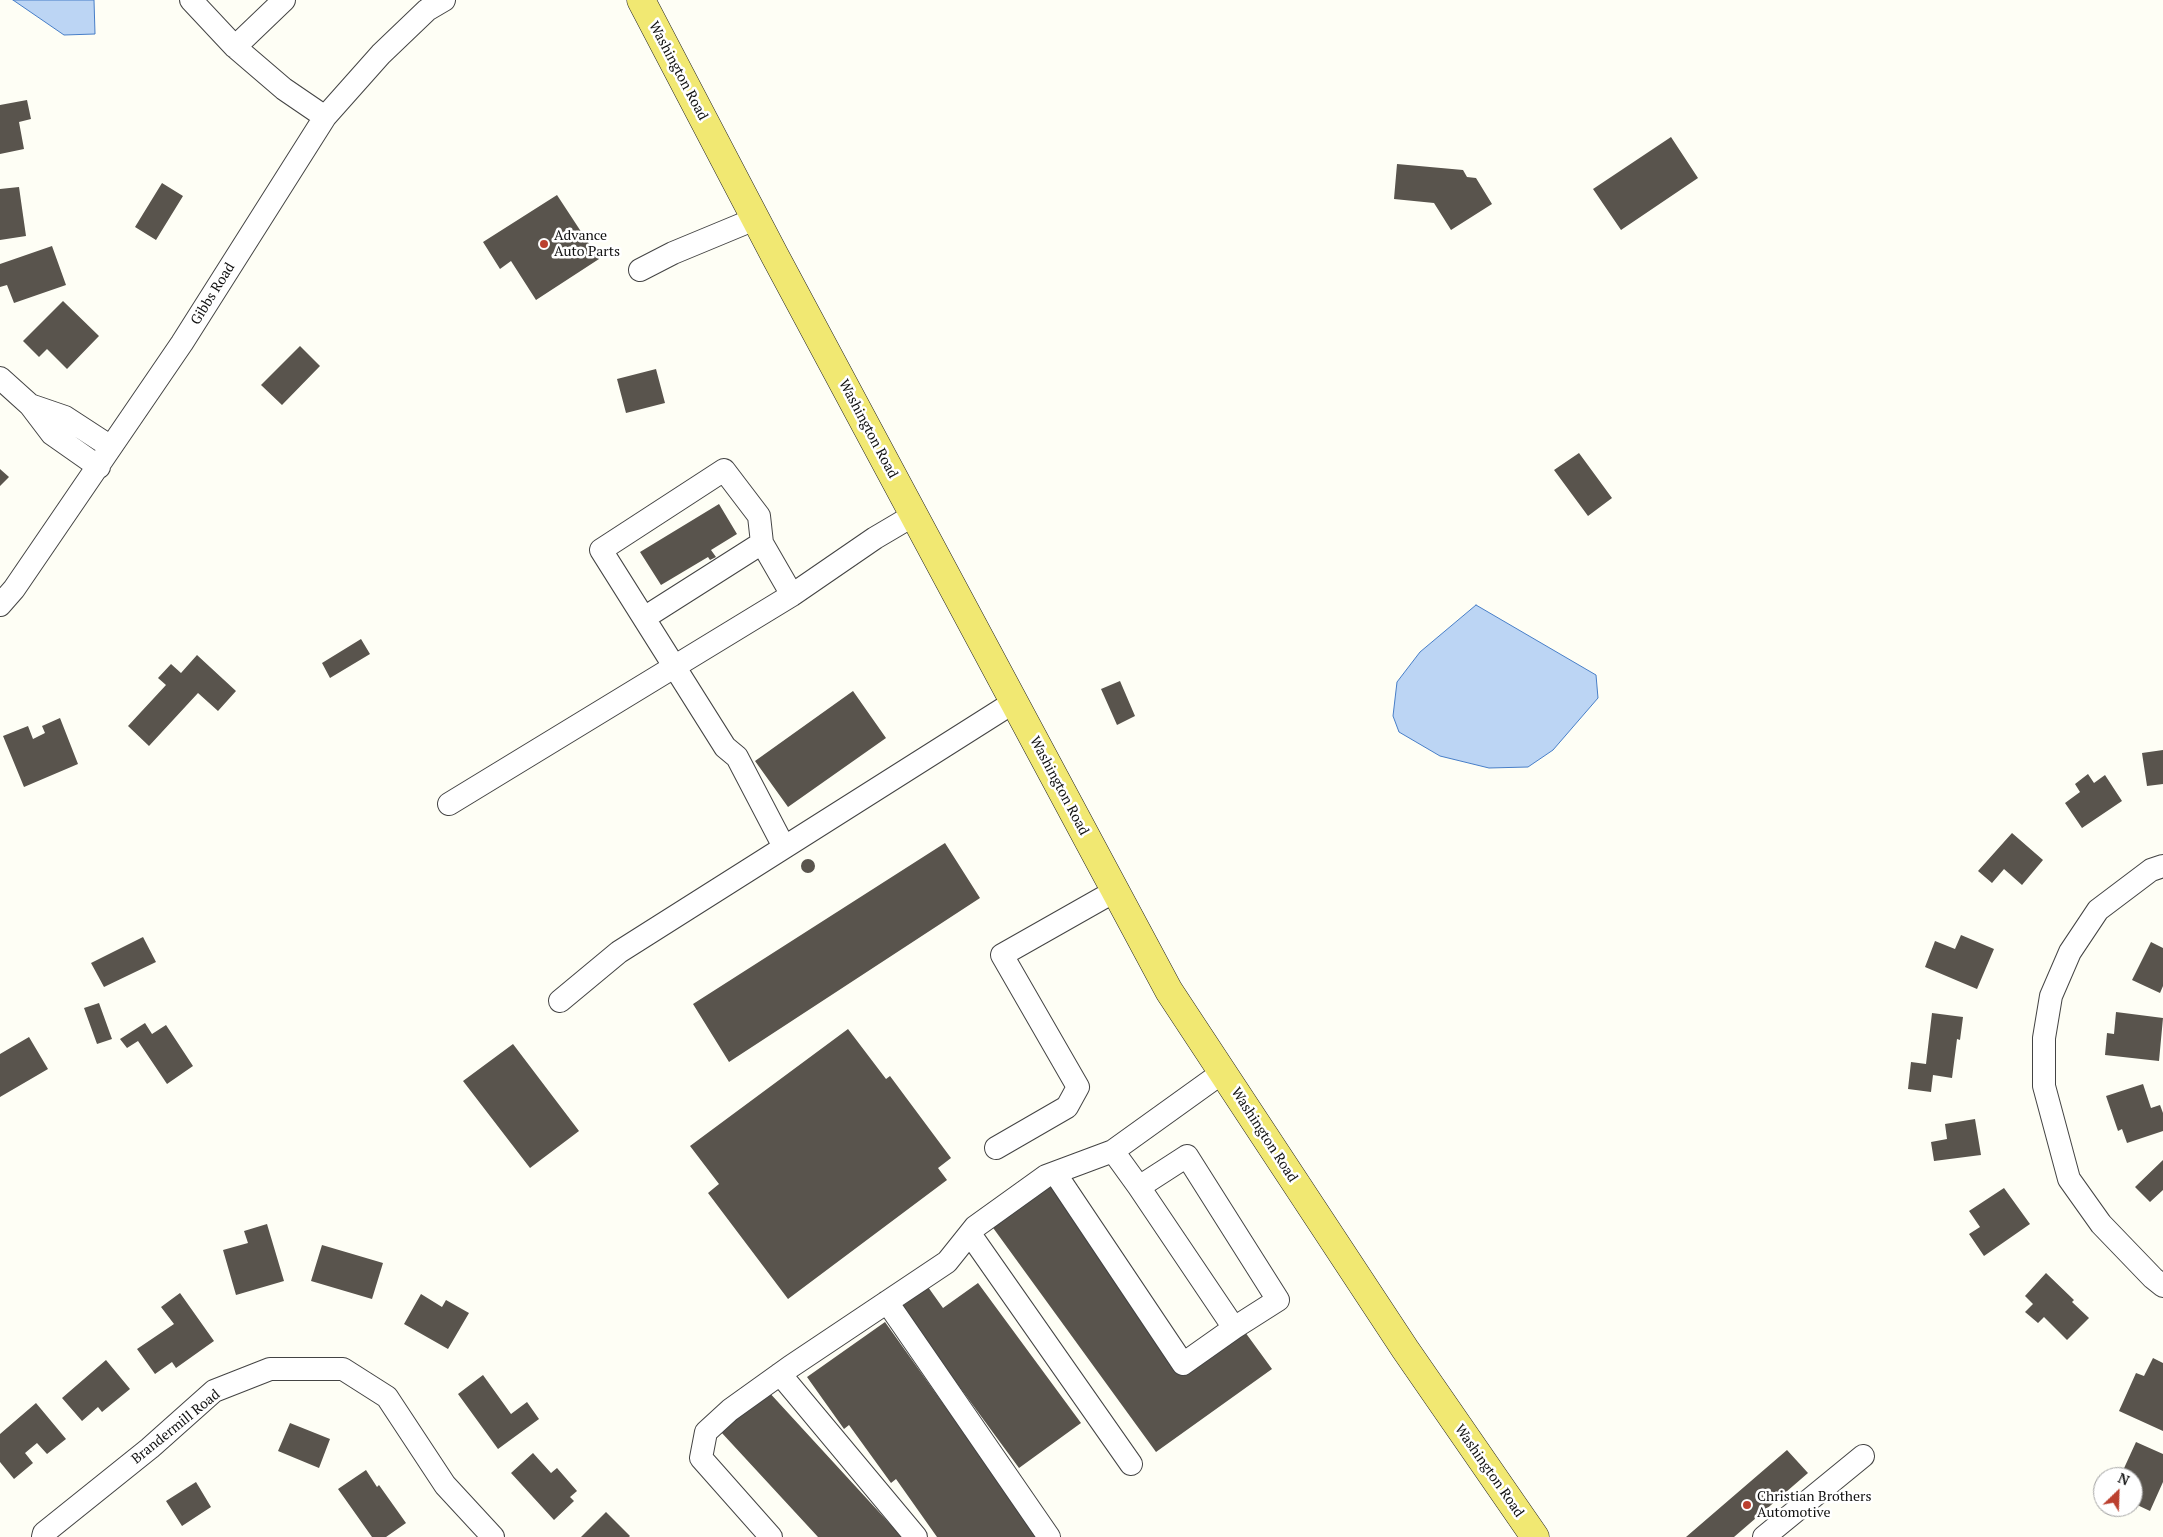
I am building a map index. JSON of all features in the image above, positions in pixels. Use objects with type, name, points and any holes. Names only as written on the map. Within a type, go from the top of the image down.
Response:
[{"type":"main road","name":"Washington Road","points":[[641,0],[755,219],[1170,991],[1405,1348],[1535,1537]]},
{"type":"street","points":[[191,0],[235,47],[284,89],[325,118]]},
{"type":"street","points":[[235,47],[284,0]]},
{"type":"street","name":"Gibbs Road","points":[[0,605],[14,589],[182,344],[325,118],[381,54],[427,10],[444,0]]},
{"type":"street","points":[[640,270],[673,253],[755,219]]},
{"type":"street","points":[[0,378],[30,405],[52,434],[99,467]]},
{"type":"street","points":[[30,405],[65,417],[111,447]]},
{"type":"street","points":[[784,847],[737,757],[725,747],[601,550],[724,470],[759,516],[762,543],[792,595]]},
{"type":"street","points":[[449,804],[792,595],[875,538],[914,515]]},
{"type":"street","points":[[644,618],[762,543]]},
{"type":"street","points":[[560,1001],[619,952],[1014,702]]},
{"type":"street","points":[[2163,866],[2151,870],[2098,910],[2070,952],[2051,996],[2044,1038],[2044,1086],[2069,1179],[2101,1224],[2152,1278],[2163,1286]]},
{"type":"street","points":[[996,1148],[1068,1107],[1078,1087],[1002,955],[1115,891]]},
{"type":"street","points":[[771,1537],[701,1458],[706,1432],[730,1410],[780,1374],[947,1262],[975,1227],[1046,1176],[1113,1151],[1223,1072]]},
{"type":"street","points":[[1113,1151],[1234,1328]]},
{"type":"street","points":[[1055,1173],[1183,1364],[1278,1300],[1186,1156],[1139,1187]]},
{"type":"street","points":[[970,1234],[1131,1464]]},
{"type":"street","points":[[887,1302],[1049,1537]]},
{"type":"street","name":"Brandermill Road","points":[[43,1537],[44,1533],[150,1448],[214,1391],[270,1369],[342,1369],[387,1397],[445,1484],[493,1537]]},
{"type":"street","points":[[780,1374],[916,1537]]},
{"type":"street","points":[[1764,1537],[1863,1456]]},
{"type":"water","points":[[13,0],[94,0],[95,34],[64,35]]},
{"type":"water","points":[[1476,605],[1596,675],[1598,698],[1553,750],[1528,767],[1489,768],[1440,756],[1399,732],[1393,716],[1397,682],[1420,652]]},
{"type":"building","points":[[27,100],[31,119],[19,122],[24,149],[0,154],[0,105]]},
{"type":"building","points":[[1671,137],[1698,178],[1621,230],[1593,189]]},
{"type":"building","points":[[1397,164],[1463,170],[1467,177],[1476,178],[1492,204],[1451,230],[1434,203],[1394,199]]},
{"type":"building","points":[[162,183],[183,196],[156,240],[135,227]]},
{"type":"building","points":[[19,187],[26,236],[0,240],[0,189]]},
{"type":"building","points":[[557,195],[599,259],[536,300],[511,261],[500,269],[483,242]]},
{"type":"building","points":[[52,246],[66,285],[14,303],[7,285],[0,287],[0,264]]},
{"type":"building","points":[[63,301],[99,336],[67,369],[47,349],[39,357],[23,341]]},
{"type":"building","points":[[300,346],[320,366],[282,405],[261,385]]},
{"type":"building","points":[[656,369],[665,403],[626,413],[617,379]]},
{"type":"building","points":[[1579,453],[1612,498],[1588,516],[1554,470]]},
{"type":"building","points":[[0,469],[9,477],[0,486]]},
{"type":"building","points":[[719,504],[737,534],[711,550],[716,557],[710,560],[708,557],[661,585],[640,552]]},
{"type":"building","points":[[361,639],[370,654],[330,678],[322,663]]},
{"type":"building","points":[[197,655],[236,691],[218,711],[198,693],[149,746],[128,726],[166,685],[158,678],[171,664],[181,673]]},
{"type":"building","points":[[1120,681],[1135,716],[1117,725],[1101,689]]},
{"type":"building","points":[[853,691],[886,738],[788,807],[755,761]]},
{"type":"building","points":[[60,718],[78,764],[24,787],[3,736],[28,726],[33,739],[45,733],[42,726]]},
{"type":"building","points":[[2163,750],[2163,784],[2147,786],[2142,753]]},
{"type":"building","points":[[2088,774],[2094,783],[2105,775],[2122,801],[2082,828],[2065,803],[2080,792],[2075,784]]},
{"type":"building","points":[[2012,833],[2043,860],[2022,885],[2004,869],[1992,883],[1978,871]]},
{"type":"building","points":[[945,843],[980,898],[729,1062],[693,1004]]},
{"type":"building","points":[[808,859],[813,861],[815,866],[813,871],[808,873],[803,871],[801,866],[803,861]]},
{"type":"building","points":[[1961,935],[1994,949],[1977,989],[1925,967],[1935,941],[1955,949]]},
{"type":"building","points":[[143,937],[156,962],[104,987],[91,963]]},
{"type":"building","points":[[2151,942],[2163,948],[2163,986],[2160,993],[2132,980]]},
{"type":"building","points":[[99,1003],[112,1039],[97,1044],[84,1008]]},
{"type":"building","points":[[2116,1012],[2163,1018],[2159,1061],[2105,1055],[2107,1033],[2114,1034]]},
{"type":"building","points":[[1932,1013],[1963,1017],[1960,1040],[1957,1039],[1952,1078],[1933,1075],[1931,1092],[1908,1089],[1911,1062],[1926,1064]]},
{"type":"building","points":[[145,1023],[152,1034],[166,1025],[193,1066],[167,1084],[138,1041],[127,1048],[120,1039]]},
{"type":"building","points":[[848,1029],[886,1079],[890,1076],[951,1158],[938,1168],[947,1180],[788,1299],[708,1193],[719,1184],[690,1146]]},
{"type":"building","points":[[29,1037],[48,1069],[0,1097],[0,1054]]},
{"type":"building","points":[[513,1044],[579,1131],[530,1168],[463,1081]]},
{"type":"building","points":[[2143,1084],[2151,1108],[2160,1105],[2163,1113],[2163,1131],[2127,1143],[2122,1129],[2118,1131],[2106,1096]]},
{"type":"building","points":[[1975,1119],[1981,1155],[1934,1161],[1931,1142],[1947,1139],[1945,1124]]},
{"type":"building","points":[[2163,1160],[2163,1190],[2150,1202],[2135,1187]]},
{"type":"building","points":[[1049,1183],[1113,1278],[1183,1376],[1245,1332],[1272,1369],[1156,1452],[991,1225]]},
{"type":"building","points":[[2004,1188],[2030,1224],[1984,1256],[1969,1234],[1980,1227],[1969,1211]]},
{"type":"building","points":[[267,1224],[284,1281],[236,1295],[223,1250],[248,1243],[244,1231]]},
{"type":"building","points":[[322,1245],[383,1263],[372,1299],[311,1281]]},
{"type":"building","points":[[2046,1273],[2074,1300],[2072,1302],[2089,1318],[2067,1340],[2044,1317],[2038,1323],[2025,1312],[2033,1304],[2025,1296]]},
{"type":"building","points":[[978,1283],[1081,1423],[1019,1468],[901,1307],[928,1287],[943,1308]]},
{"type":"building","points":[[180,1293],[214,1341],[176,1368],[172,1362],[155,1374],[137,1349],[174,1324],[161,1307]]},
{"type":"building","points":[[421,1294],[442,1307],[446,1300],[469,1313],[448,1349],[404,1324]]},
{"type":"building","points":[[885,1322],[1038,1537],[937,1537],[896,1479],[891,1483],[849,1425],[844,1429],[807,1377]]},
{"type":"building","points":[[2153,1358],[2163,1363],[2163,1431],[2119,1411],[2136,1373],[2144,1376]]},
{"type":"building","points":[[106,1360],[130,1389],[102,1412],[98,1407],[82,1421],[62,1398]]},
{"type":"building","points":[[483,1375],[511,1414],[527,1402],[539,1419],[498,1449],[458,1394]]},
{"type":"building","points":[[767,1390],[902,1537],[818,1537],[721,1432]]},
{"type":"building","points":[[36,1403],[66,1439],[47,1454],[37,1443],[25,1453],[33,1463],[14,1479],[0,1462],[0,1434]]},
{"type":"building","points":[[290,1423],[330,1439],[319,1468],[278,1451]]},
{"type":"building","points":[[2136,1442],[2163,1454],[2163,1482],[2150,1511],[2143,1508],[2143,1467],[2125,1467]]},
{"type":"building","name":"Christian Brothers Automotive","points":[[1787,1450],[1808,1473],[1734,1537],[1686,1537]]},
{"type":"building","points":[[533,1453],[551,1473],[557,1468],[577,1491],[570,1497],[574,1501],[554,1520],[511,1473]]},
{"type":"building","points":[[366,1470],[406,1523],[386,1537],[372,1537],[338,1489]]},
{"type":"building","points":[[196,1482],[211,1507],[182,1526],[166,1501]]},
{"type":"building","points":[[606,1512],[629,1537],[581,1537]]},
{"type":"place","name":"Advance Auto Parts","points":[[544,244]]},
{"type":"place","name":"Christian Brothers Automotive","points":[[1747,1505]]}]
